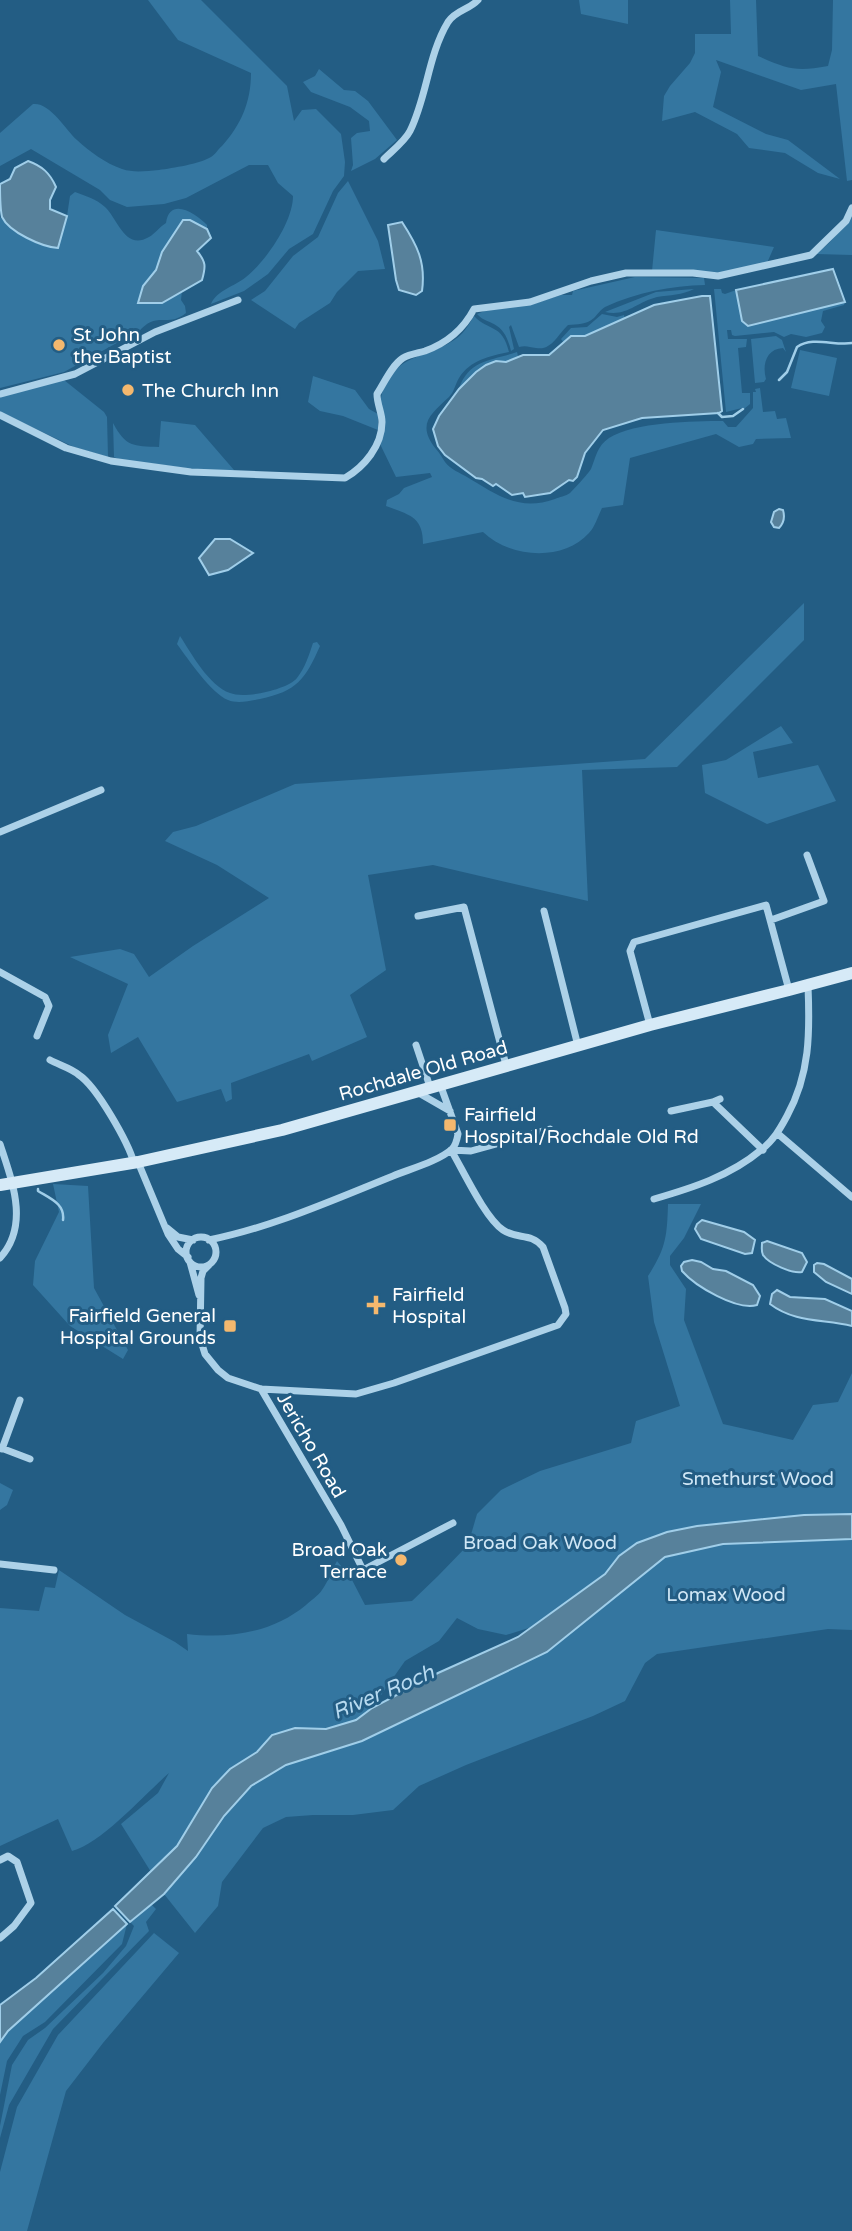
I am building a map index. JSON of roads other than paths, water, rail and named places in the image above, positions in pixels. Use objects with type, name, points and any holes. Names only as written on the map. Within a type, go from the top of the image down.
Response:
[{"type":"main road","name":"Rochdale Old Road","points":[[6,1184],[136,1163],[282,1130],[650,1025],[852,973]]},
{"type":"street","points":[[384,159],[410,133],[447,24],[455,13],[474,5],[478,0]]},
{"type":"street","points":[[0,415],[66,448],[111,461],[191,472],[345,478],[368,458],[379,442],[382,421],[377,394],[394,367],[403,358],[436,346],[456,334],[469,320],[474,309],[530,302],[592,281],[626,273],[693,273],[718,276],[811,255],[846,221],[852,208]]},
{"type":"street","points":[[0,394],[75,374],[155,332],[238,300]]},
{"type":"street","points":[[0,832],[101,790]]},
{"type":"street","points":[[771,920],[824,901],[807,855]]},
{"type":"street","points":[[650,1025],[630,951],[634,942],[766,905],[789,990]]},
{"type":"street","points":[[418,916],[464,907],[506,1065]]},
{"type":"street","points":[[544,911],[578,1046]]},
{"type":"street","points":[[0,972],[45,997],[49,1006],[37,1036]]},
{"type":"street","points":[[654,1199],[707,1182],[732,1170],[762,1150],[777,1133],[796,1098],[806,1067],[808,986]]},
{"type":"street","points":[[167,1227],[177,1237],[194,1240],[209,1240],[246,1231],[302,1212],[426,1163],[451,1150],[457,1142],[457,1134],[450,1111],[416,1045]]},
{"type":"street","points":[[50,1060],[80,1075],[97,1093],[130,1150],[172,1241],[199,1267],[209,1265],[216,1256],[209,1240]]},
{"type":"street","points":[[415,1091],[450,1111]]},
{"type":"street","points":[[671,1111],[716,1101],[762,1150]]},
{"type":"street","points":[[451,1150],[471,1151],[550,1129]]},
{"type":"street","points":[[777,1133],[852,1197]]},
{"type":"street","points":[[0,1144],[6,1184],[17,1215],[15,1233],[0,1258]]},
{"type":"street","points":[[261,1389],[356,1394],[558,1325],[566,1314],[565,1308],[543,1247],[537,1240],[509,1234],[496,1225],[451,1150]]},
{"type":"street","points":[[531,1238],[532,1229]]},
{"type":"street","points":[[194,1240],[188,1247],[189,1259],[200,1302]]},
{"type":"street","name":"Jericho Road","points":[[209,1265],[201,1278],[200,1302],[201,1342],[210,1362],[228,1378],[261,1389],[341,1525],[363,1570],[453,1523]]},
{"type":"street","points":[[20,1400],[1,1448],[30,1459]]},
{"type":"street","points":[[0,1564],[54,1570]]},
{"type":"street","points":[[0,1860],[8,1856],[17,1862],[31,1903],[14,1926],[0,1938]]},
{"type":"waterway","points":[[779,380],[787,372],[797,347],[810,342],[852,343]]},
{"type":"waterway","points":[[718,413],[722,417],[733,416],[743,409]]},
{"type":"waterway","points":[[38,1189],[59,1206],[63,1220]]},
{"type":"place","name":"St John the Baptist","points":[[59,345]]},
{"type":"place","name":"The Church Inn","points":[[128,390]]},
{"type":"place","name":"Fairfield Hospital/Rochdale Old Rd","points":[[450,1125]]},
{"type":"place","name":"Fairfield Hospital","points":[[376,1305]]},
{"type":"place","name":"Fairfield General Hospital Grounds","points":[[230,1326]]},
{"type":"place","name":"Broad Oak Terrace","points":[[401,1560]]},
{"type":"park label","name":"Smethurst Wood","points":[[758,1478]]},
{"type":"park label","name":"Broad Oak Wood","points":[[540,1542]]},
{"type":"park label","name":"Lomax Wood","points":[[726,1594]]},
{"type":"water label","name":"River Roch","points":[[383,1692]]}]
